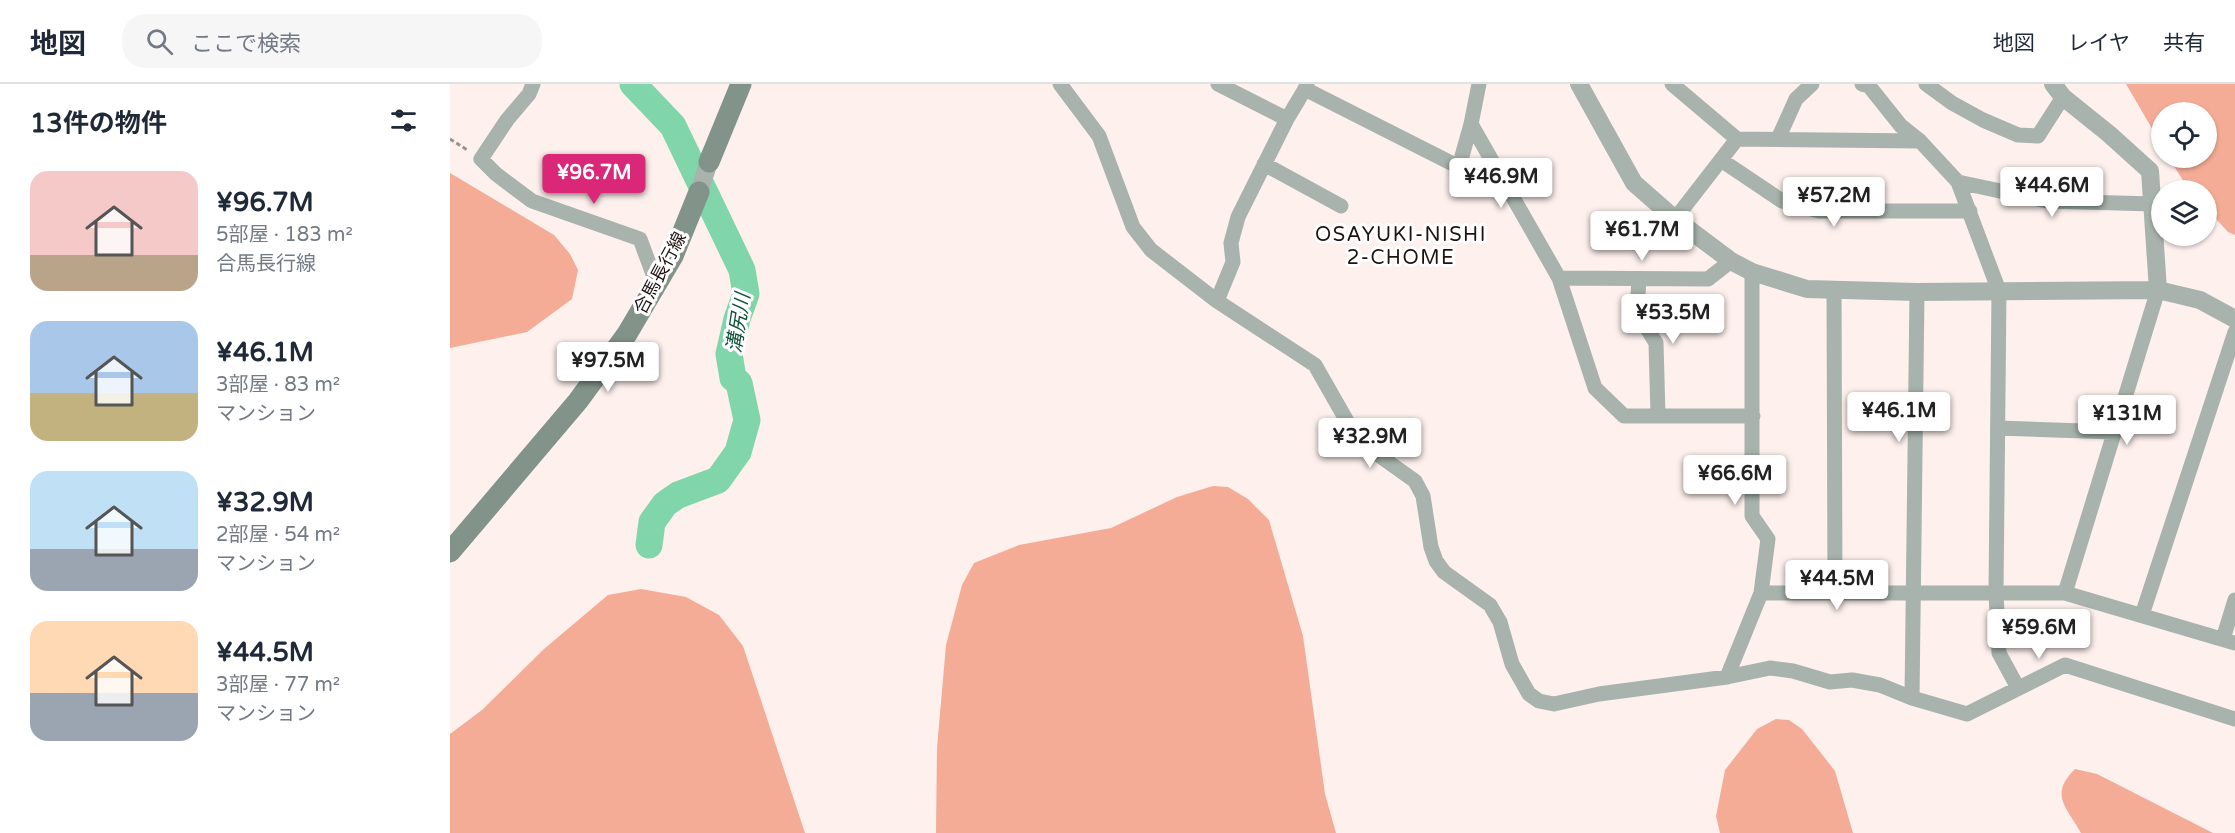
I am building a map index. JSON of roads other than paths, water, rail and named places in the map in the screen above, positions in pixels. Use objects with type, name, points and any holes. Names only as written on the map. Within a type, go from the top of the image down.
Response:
[{"type":"main road","name":"合馬長行線","points":[[710,162],[741,84]]},
{"type":"main road","name":"合馬長行線","points":[[450,552],[578,401],[627,334],[674,256],[699,192]]},
{"type":"street","points":[[533,84],[530,94],[507,120],[481,159],[496,174],[532,201],[640,239],[657,285]]},
{"type":"street","points":[[1060,84],[1099,136],[1133,227],[1151,250],[1217,301],[1315,365],[1352,430],[1377,454],[1414,481],[1423,496],[1431,547],[1436,561],[1444,572],[1490,605],[1500,622],[1512,664],[1529,694],[1539,701],[1554,704],[1599,694],[1727,677],[1770,668],[1793,671],[1830,682],[1852,680],[1880,685],[1912,698],[1967,714],[2065,665],[2235,719]]},
{"type":"street","points":[[1218,84],[1287,118]]},
{"type":"street","points":[[1217,301],[1233,262],[1231,243],[1238,217],[1287,118],[1306,86],[1459,167],[1479,84]]},
{"type":"street","points":[[1579,84],[1634,183],[1675,219],[1731,261],[1752,272],[1807,289],[1917,292],[2158,290],[2200,300],[2235,319]]},
{"type":"street","points":[[1672,84],[1737,139],[1920,141]]},
{"type":"street","points":[[1778,139],[1796,99],[1812,84]]},
{"type":"street","points":[[1862,84],[1869,86],[1901,126],[1920,141],[1958,182],[2000,291],[1996,593],[1999,653],[2018,688]]},
{"type":"street","points":[[1926,84],[1952,103],[2018,135],[2038,136],[2058,91],[2150,171],[2151,182]]},
{"type":"street","points":[[1471,124],[1559,278],[1596,388],[1624,416],[1753,416]]},
{"type":"street","points":[[1675,219],[1737,139]]},
{"type":"street","points":[[1721,160],[1782,201],[1819,211],[1970,211]]},
{"type":"street","name":"合馬長行線","points":[[699,192],[710,162]]},
{"type":"street","points":[[1264,164],[1341,206]]},
{"type":"street","points":[[1958,182],[2047,201],[2151,204]]},
{"type":"street","points":[[2065,593],[2158,290],[2155,246]]},
{"type":"street","points":[[1559,278],[1708,279],[1731,261]]},
{"type":"street","points":[[1727,677],[1761,593],[1768,539],[1752,516],[1752,272]]},
{"type":"street","points":[[1639,279],[1637,312],[1656,342],[1658,415]]},
{"type":"street","points":[[1834,289],[1835,594]]},
{"type":"street","points":[[1912,698],[1917,292]]},
{"type":"street","points":[[2142,615],[2235,332]]},
{"type":"street","points":[[1998,428],[2114,432]]},
{"type":"street","points":[[1761,593],[2065,593],[2229,641],[2235,600]]},
{"type":"waterway","name":"溝尻川","points":[[633,84],[673,126],[742,270],[746,294],[737,319],[729,354],[733,378],[739,383],[747,420],[738,452],[718,480],[678,495],[665,504],[652,522],[649,545]]},
{"type":"district","name":"OSAYUKI-NISHI 2-CHOME","points":[[1401,246]]}]
